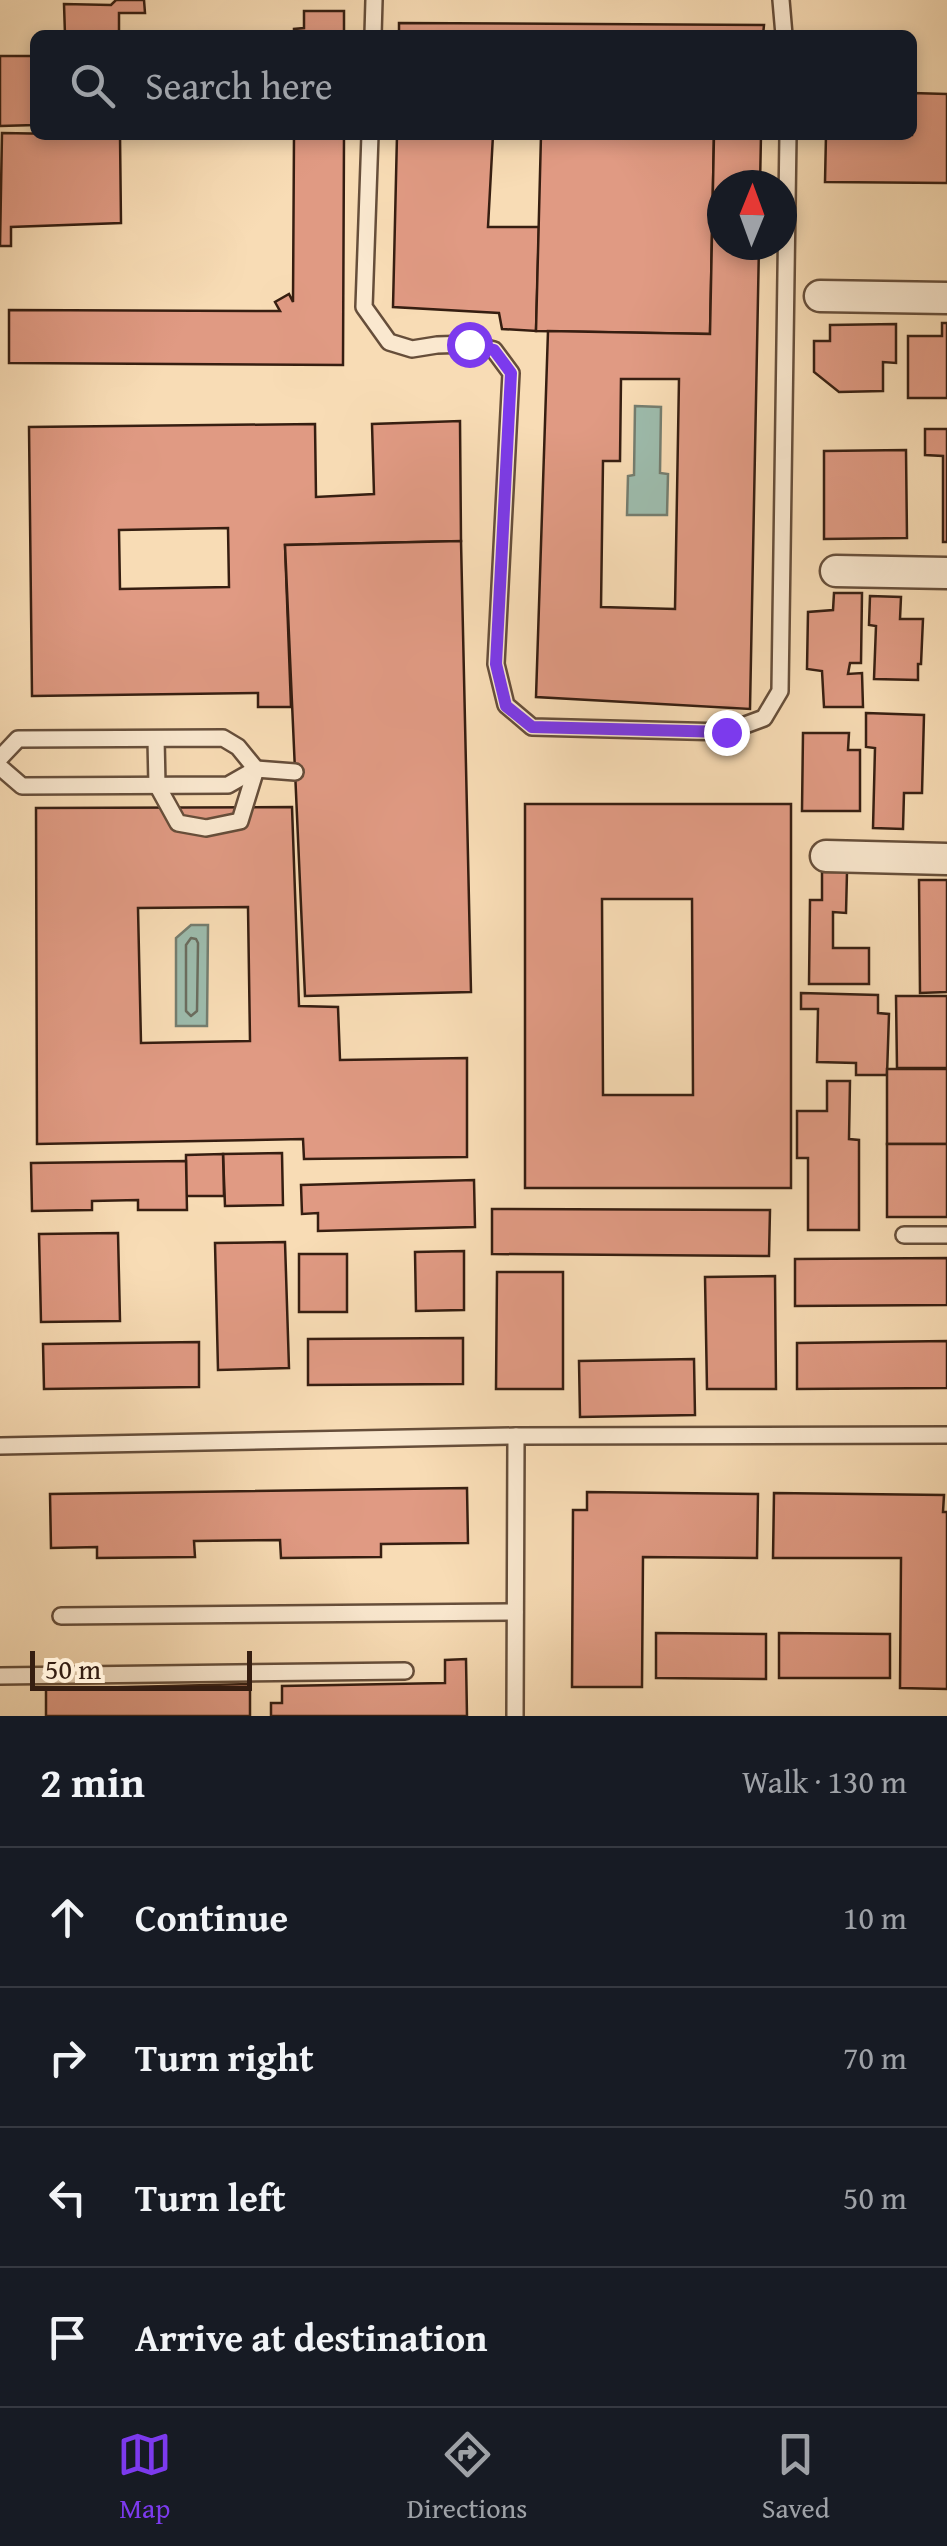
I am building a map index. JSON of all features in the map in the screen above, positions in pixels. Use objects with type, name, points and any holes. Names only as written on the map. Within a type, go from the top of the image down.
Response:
[{"type":"street","points":[[820,296],[947,298]]},
{"type":"street","points":[[836,571],[947,573]]},
{"type":"street","points":[[826,856],[947,859]]},
{"type":"lane","points":[[372,30],[374,0]]},
{"type":"lane","points":[[781,0],[784,30]]},
{"type":"lane","points":[[370,140],[364,307],[388,342],[412,349],[469,344],[494,350],[511,373],[496,664],[506,706],[532,727],[726,732],[764,718],[780,691],[788,140]]},
{"type":"lane","points":[[0,758],[18,739],[223,738],[238,747],[256,770]]},
{"type":"lane","points":[[156,739],[157,785],[178,823],[206,828],[240,821],[256,770]]},
{"type":"lane","points":[[0,767],[22,786],[228,785],[256,770],[295,772]]},
{"type":"lane","points":[[904,1234],[947,1235]]},
{"type":"lane","points":[[0,1446],[516,1436],[947,1435]]},
{"type":"lane","points":[[515,1716],[516,1436]]},
{"type":"lane","points":[[61,1616],[515,1612]]},
{"type":"lane","points":[[0,1676],[405,1671]]},
{"type":"water","points":[[635,406],[661,407],[660,473],[668,474],[667,515],[627,515],[628,476],[634,475]]},
{"type":"water","points":[[191,925],[208,925],[207,1026],[176,1026],[176,938]]},
{"type":"building","points":[[116,0],[144,0],[145,13],[119,13],[119,30],[65,30],[64,4],[111,5]]},
{"type":"building","points":[[304,11],[344,11],[344,30],[294,30],[304,28]]},
{"type":"building","points":[[399,23],[764,25],[764,30],[399,30]]},
{"type":"building","points":[[0,56],[30,56],[30,125],[0,126]]},
{"type":"building","points":[[917,93],[947,94],[947,183],[825,182],[826,140],[917,140]]},
{"type":"building","points":[[2,133],[30,133],[30,140],[120,140],[121,223],[11,227],[11,246],[0,246]]},
{"type":"building","points":[[294,140],[344,140],[343,365],[9,363],[9,310],[280,311],[275,302],[289,294],[293,302]]},
{"type":"building","points":[[397,140],[493,140],[488,227],[539,227],[536,331],[502,329],[499,313],[393,307]]},
{"type":"building","points":[[541,140],[714,140],[713,170],[707,170],[710,334],[536,331]]},
{"type":"building","points":[[714,140],[761,140],[760,170],[713,170]]},
{"type":"building","points":[[711,260],[759,260],[750,709],[536,697],[548,331],[710,334]],"holes":[[[621,379],[679,379],[675,609],[601,607],[603,461],[620,461]]]},
{"type":"building","points":[[942,323],[947,323],[947,398],[908,398],[908,336],[942,336]]},
{"type":"building","points":[[896,324],[896,363],[883,362],[883,391],[839,392],[814,372],[814,341],[830,341],[830,325]]},
{"type":"building","points":[[460,421],[461,541],[285,545],[291,707],[258,707],[258,693],[32,696],[29,427],[315,424],[316,497],[374,494],[372,424]],"holes":[[[228,528],[229,587],[120,589],[119,530]]]},
{"type":"building","points":[[925,429],[947,429],[947,542],[943,542],[943,456],[925,455]]},
{"type":"building","points":[[906,450],[907,538],[824,539],[824,451]]},
{"type":"building","points":[[461,541],[471,992],[305,996],[285,545]]},
{"type":"building","points":[[834,593],[862,593],[861,663],[850,663],[848,674],[862,673],[863,707],[824,707],[822,671],[807,669],[808,612],[833,610]]},
{"type":"building","points":[[870,596],[901,597],[900,619],[923,619],[918,680],[874,679],[876,626],[869,625]]},
{"type":"building","points":[[866,713],[924,715],[922,793],[904,793],[903,829],[873,828],[875,748],[866,747]]},
{"type":"building","points":[[803,733],[849,733],[848,750],[860,750],[860,811],[802,811]]},
{"type":"building","points":[[525,804],[791,804],[791,1188],[525,1188]],"holes":[[[602,899],[692,899],[693,1095],[603,1095]]]},
{"type":"building","points":[[292,807],[299,1006],[338,1007],[340,1060],[467,1058],[467,1157],[304,1159],[303,1139],[37,1144],[36,808]],"holes":[[[248,907],[250,1041],[141,1043],[138,908]]]},
{"type":"building","points":[[822,872],[847,872],[846,913],[833,912],[833,948],[869,948],[869,984],[809,984],[810,900],[822,900]]},
{"type":"building","points":[[919,880],[947,880],[947,992],[920,993]]},
{"type":"building","points":[[801,993],[878,995],[878,1013],[889,1014],[887,1075],[856,1075],[856,1063],[817,1062],[818,1009],[801,1009]]},
{"type":"building","points":[[896,996],[947,996],[947,1068],[897,1068]]},
{"type":"building","points":[[887,1069],[947,1069],[947,1144],[887,1144]]},
{"type":"building","points":[[827,1081],[850,1081],[849,1139],[859,1140],[859,1230],[808,1230],[808,1158],[797,1158],[797,1111],[827,1111]]},
{"type":"building","points":[[887,1144],[947,1144],[947,1217],[887,1217]]},
{"type":"building","points":[[282,1153],[283,1205],[225,1206],[223,1154]]},
{"type":"building","points":[[223,1154],[224,1196],[186,1196],[186,1155]]},
{"type":"building","points":[[186,1161],[187,1210],[138,1210],[138,1200],[92,1201],[92,1210],[32,1211],[31,1163]]},
{"type":"building","points":[[474,1180],[475,1227],[318,1231],[318,1213],[302,1214],[301,1185]]},
{"type":"building","points":[[492,1209],[770,1210],[769,1256],[492,1254]]},
{"type":"building","points":[[118,1233],[120,1321],[41,1322],[39,1234]]},
{"type":"building","points":[[285,1242],[289,1368],[218,1370],[215,1243]]},
{"type":"building","points":[[464,1251],[464,1310],[416,1311],[415,1252]]},
{"type":"building","points":[[299,1254],[347,1254],[347,1312],[299,1312]]},
{"type":"building","points":[[947,1258],[947,1305],[795,1306],[795,1259]]},
{"type":"building","points":[[497,1272],[563,1272],[563,1389],[496,1389]]},
{"type":"building","points":[[775,1276],[776,1389],[707,1389],[705,1277]]},
{"type":"building","points":[[463,1338],[463,1384],[308,1385],[308,1339]]},
{"type":"building","points":[[947,1341],[947,1388],[797,1389],[797,1343]]},
{"type":"building","points":[[199,1342],[199,1387],[44,1389],[43,1344]]},
{"type":"building","points":[[694,1359],[695,1415],[580,1417],[579,1361]]},
{"type":"building","points":[[467,1488],[468,1543],[381,1544],[381,1557],[281,1558],[280,1540],[194,1541],[195,1557],[97,1558],[97,1547],[51,1548],[50,1494]]},
{"type":"building","points":[[587,1492],[758,1494],[757,1558],[643,1557],[642,1687],[572,1687],[573,1510],[587,1510]]},
{"type":"building","points":[[774,1493],[944,1495],[947,1689],[900,1688],[901,1558],[773,1558]]},
{"type":"building","points":[[656,1633],[766,1634],[766,1679],[656,1678]]},
{"type":"building","points":[[779,1633],[890,1634],[890,1678],[779,1678]]},
{"type":"building","points":[[466,1659],[467,1716],[271,1716],[271,1703],[282,1703],[282,1686],[445,1683],[445,1660]]},
{"type":"building","points":[[250,1684],[250,1716],[46,1716],[46,1689]]},
{"type":"route","points":[[469,344],[494,350],[511,373],[496,664],[506,706],[532,727],[726,732]]}]
